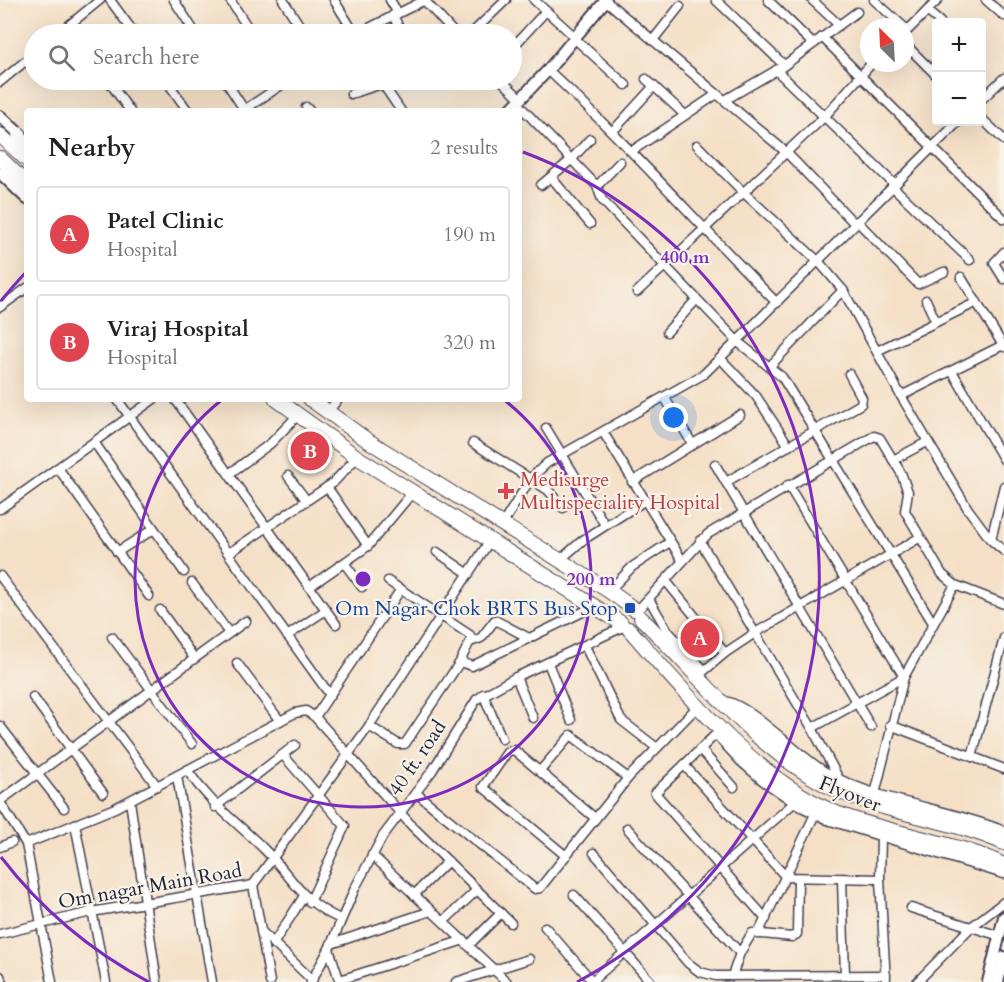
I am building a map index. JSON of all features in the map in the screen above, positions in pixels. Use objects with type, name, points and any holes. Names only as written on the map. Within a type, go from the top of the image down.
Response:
[{"type":"highway","points":[[0,135],[24,155]]},
{"type":"highway","points":[[0,158],[24,181]]},
{"type":"highway","name":"Flyover","points":[[280,402],[412,493],[624,626],[703,709],[769,772],[815,808],[965,849],[1004,865]]},
{"type":"highway","name":"Flyover","points":[[314,402],[367,440],[609,591],[637,612],[701,673],[725,703],[783,756],[824,784],[872,804],[955,825],[1004,843]]},
{"type":"highway","points":[[624,626],[622,612],[637,612]]},
{"type":"main road","points":[[725,703],[744,710],[805,762],[841,782],[875,794],[970,819],[1004,833]]},
{"type":"main road","points":[[703,709],[717,733],[741,759],[796,801],[881,835],[940,850],[1004,872]]},
{"type":"street","points":[[71,24],[100,0]]},
{"type":"street","points":[[110,0],[128,24]]},
{"type":"street","points":[[174,0],[190,24]]},
{"type":"street","points":[[230,0],[246,24]]},
{"type":"street","points":[[283,0],[299,24]]},
{"type":"street","points":[[334,0],[350,24]]},
{"type":"street","points":[[390,0],[398,24]]},
{"type":"street","points":[[376,24],[424,0],[446,24]]},
{"type":"street","points":[[481,24],[506,0]]},
{"type":"street","points":[[534,0],[626,85]]},
{"type":"street","points":[[507,90],[515,104],[548,70],[606,0],[786,152],[918,284],[944,272]]},
{"type":"street","points":[[717,0],[784,65]]},
{"type":"street","points":[[768,0],[813,44]]},
{"type":"street","points":[[812,0],[839,25]]},
{"type":"street","points":[[874,0],[893,18]]},
{"type":"street","points":[[986,0],[1004,16]]},
{"type":"street","points":[[914,21],[932,4],[937,18]]},
{"type":"street","points":[[653,40],[680,6]]},
{"type":"street","points":[[522,37],[546,11]]},
{"type":"street","points":[[725,100],[784,65],[857,12]]},
{"type":"street","points":[[822,38],[935,147],[1004,219]]},
{"type":"street","points":[[914,53],[933,72]]},
{"type":"street","points":[[0,82],[24,62]]},
{"type":"street","points":[[548,70],[613,131],[704,230],[777,303]]},
{"type":"street","points":[[776,70],[970,260]]},
{"type":"street","points":[[637,292],[824,117],[862,72]]},
{"type":"street","points":[[986,94],[1004,78]]},
{"type":"street","points":[[646,79],[685,115]]},
{"type":"street","points":[[613,131],[654,86]]},
{"type":"street","points":[[115,90],[128,108]]},
{"type":"street","points":[[173,90],[186,108]]},
{"type":"street","points":[[232,90],[244,108]]},
{"type":"street","points":[[248,108],[272,90]]},
{"type":"street","points":[[351,94],[361,90]]},
{"type":"street","points":[[387,90],[399,108]]},
{"type":"street","points":[[632,151],[717,94]]},
{"type":"street","points":[[522,111],[597,186],[602,200],[664,267],[738,342],[771,365],[792,391],[933,623]]},
{"type":"street","points":[[0,116],[23,137]]},
{"type":"street","points":[[986,124],[1004,140]]},
{"type":"street","points":[[501,525],[531,478],[561,453],[665,398],[699,378],[721,359],[954,126]]},
{"type":"street","points":[[541,186],[572,160],[590,139]]},
{"type":"street","points":[[697,145],[743,192],[819,262],[843,290],[927,442],[991,540],[1004,551]]},
{"type":"street","points":[[597,186],[620,162]]},
{"type":"street","points":[[0,173],[24,196]]},
{"type":"street","points":[[551,177],[590,224]]},
{"type":"street","points":[[1004,252],[994,263],[1004,279]]},
{"type":"street","points":[[901,396],[1003,346],[962,277]]},
{"type":"street","points":[[0,307],[24,290]]},
{"type":"street","points":[[771,365],[843,290]]},
{"type":"street","points":[[667,332],[696,300]]},
{"type":"street","points":[[926,300],[936,322]]},
{"type":"street","points":[[877,351],[977,302]]},
{"type":"street","points":[[721,359],[756,396],[789,446]]},
{"type":"street","points":[[952,370],[1004,460]]},
{"type":"street","points":[[726,482],[863,402],[849,374]]},
{"type":"street","points":[[665,398],[693,445]]},
{"type":"street","points":[[119,402],[330,695]]},
{"type":"street","points":[[0,509],[150,402]]},
{"type":"street","points":[[177,402],[336,624]]},
{"type":"street","points":[[328,412],[336,402]]},
{"type":"street","points":[[229,474],[271,443],[298,415]]},
{"type":"street","points":[[632,482],[740,415]]},
{"type":"street","points":[[546,428],[605,525]]},
{"type":"street","points":[[603,432],[682,560]]},
{"type":"street","points":[[637,612],[700,541],[788,485],[878,436],[893,460],[908,492],[905,511],[942,574],[955,585],[1004,604]]},
{"type":"street","points":[[94,442],[184,572]]},
{"type":"street","points":[[893,460],[927,442]]},
{"type":"street","points":[[473,443],[548,490],[562,508]]},
{"type":"street","points":[[229,553],[327,487],[357,457]]},
{"type":"street","points":[[715,464],[801,606],[871,728]]},
{"type":"street","points":[[58,468],[149,596]]},
{"type":"street","points":[[288,476],[306,501]]},
{"type":"street","points":[[788,485],[904,676]]},
{"type":"street","points":[[991,540],[1004,486]]},
{"type":"street","points":[[327,487],[368,546]]},
{"type":"street","points":[[309,586],[345,564],[368,546],[412,493]]},
{"type":"street","points":[[560,560],[605,525],[644,501]]},
{"type":"street","points":[[117,552],[154,529]]},
{"type":"street","points":[[648,599],[667,630],[701,673],[755,633],[919,538]]},
{"type":"street","points":[[700,541],[812,728],[841,782]]},
{"type":"street","points":[[348,754],[369,726],[489,542]]},
{"type":"street","points":[[609,591],[632,567],[670,542]]},
{"type":"street","points":[[437,552],[469,574]]},
{"type":"street","points":[[345,564],[362,587]]},
{"type":"street","points":[[0,576],[157,786]]},
{"type":"street","points":[[369,726],[398,744],[405,744],[460,662],[470,642],[470,635],[388,581]]},
{"type":"street","points":[[666,581],[725,653]]},
{"type":"street","points":[[192,583],[229,633]]},
{"type":"street","points":[[875,794],[890,725],[904,676],[955,585]]},
{"type":"street","points":[[315,717],[401,589]]},
{"type":"street","points":[[460,662],[472,666],[595,606]]},
{"type":"street","points":[[160,610],[194,658]]},
{"type":"street","points":[[287,636],[326,610]]},
{"type":"street","points":[[470,642],[481,638],[495,620],[529,638]]},
{"type":"street","points":[[52,982],[27,844],[0,802],[246,621]]},
{"type":"street","name":"40 ft. road","points":[[311,981],[330,947],[340,919],[372,855],[400,812],[416,793],[468,711],[483,694],[624,626]]},
{"type":"street","points":[[112,637],[192,744]]},
{"type":"street","points":[[972,757],[1004,638]]},
{"type":"street","points":[[585,646],[621,720],[657,748]]},
{"type":"street","points":[[237,663],[280,721]]},
{"type":"street","points":[[548,663],[572,720]]},
{"type":"street","points":[[812,728],[904,676]]},
{"type":"street","points":[[516,677],[533,718]]},
{"type":"street","points":[[483,694],[502,739]]},
{"type":"street","points":[[33,697],[103,793]]},
{"type":"street","points":[[416,793],[535,890],[540,888],[628,778],[657,748],[703,709]]},
{"type":"street","points":[[27,844],[130,801],[280,721],[300,711],[306,711],[315,717],[400,812],[511,923]]},
{"type":"street","points":[[890,725],[1004,769]]},
{"type":"street","points":[[0,726],[64,808]]},
{"type":"street","points":[[717,733],[655,793],[766,919]]},
{"type":"street","points":[[540,771],[571,735],[628,778]]},
{"type":"street","points":[[215,807],[295,745]]},
{"type":"street","points":[[566,856],[483,787],[510,749],[596,818]]},
{"type":"street","points":[[700,749],[734,787]]},
{"type":"street","points":[[273,944],[307,899],[345,828],[344,824],[283,754]]},
{"type":"street","name":"Om nagar Main Road","points":[[0,934],[91,912],[253,885],[348,754]]},
{"type":"street","points":[[684,765],[786,877],[880,879]]},
{"type":"street","points":[[187,770],[215,807],[274,859],[307,899],[340,919]]},
{"type":"street","points":[[177,776],[212,982]]},
{"type":"street","points":[[130,801],[158,982]]},
{"type":"street","points":[[544,927],[592,981],[796,801]]},
{"type":"street","points":[[758,934],[786,877],[815,808]]},
{"type":"street","points":[[75,824],[106,982]]},
{"type":"street","points":[[627,828],[740,953]]},
{"type":"street","points":[[594,853],[694,969],[708,975],[726,978],[799,979],[845,975],[886,979],[880,879],[881,835]]},
{"type":"street","points":[[0,847],[12,842]]},
{"type":"street","points":[[372,855],[507,982]]},
{"type":"street","points":[[414,895],[448,861]]},
{"type":"street","points":[[726,978],[752,933],[792,937],[797,934],[798,879]]},
{"type":"street","points":[[842,879],[845,975]]},
{"type":"street","points":[[253,885],[270,982]]},
{"type":"street","points":[[444,921],[477,890]]},
{"type":"street","points":[[574,895],[651,982]]},
{"type":"street","points":[[917,982],[971,927],[1004,902]]},
{"type":"street","points":[[911,908],[1000,936]]},
{"type":"street","points":[[432,911],[330,947],[340,981],[467,943],[501,913]]},
{"type":"street","points":[[988,982],[1004,917]]},
{"type":"street","points":[[261,931],[311,981]]},
{"type":"street","points":[[998,982],[1004,957]]},
{"type":"street","points":[[456,982],[529,958]]},
{"type":"street","points":[[0,976],[2,982]]},
{"type":"place","name":"Viraj Hospital","points":[[310,451]]},
{"type":"place","name":"Medisurge Multispeciality Hospital","points":[[506,491]]},
{"type":"place","name":"Om Nagar Chok BRTS Bus Stop","points":[[630,608]]},
{"type":"place","name":"Patel Clinic","points":[[700,638]]}]
